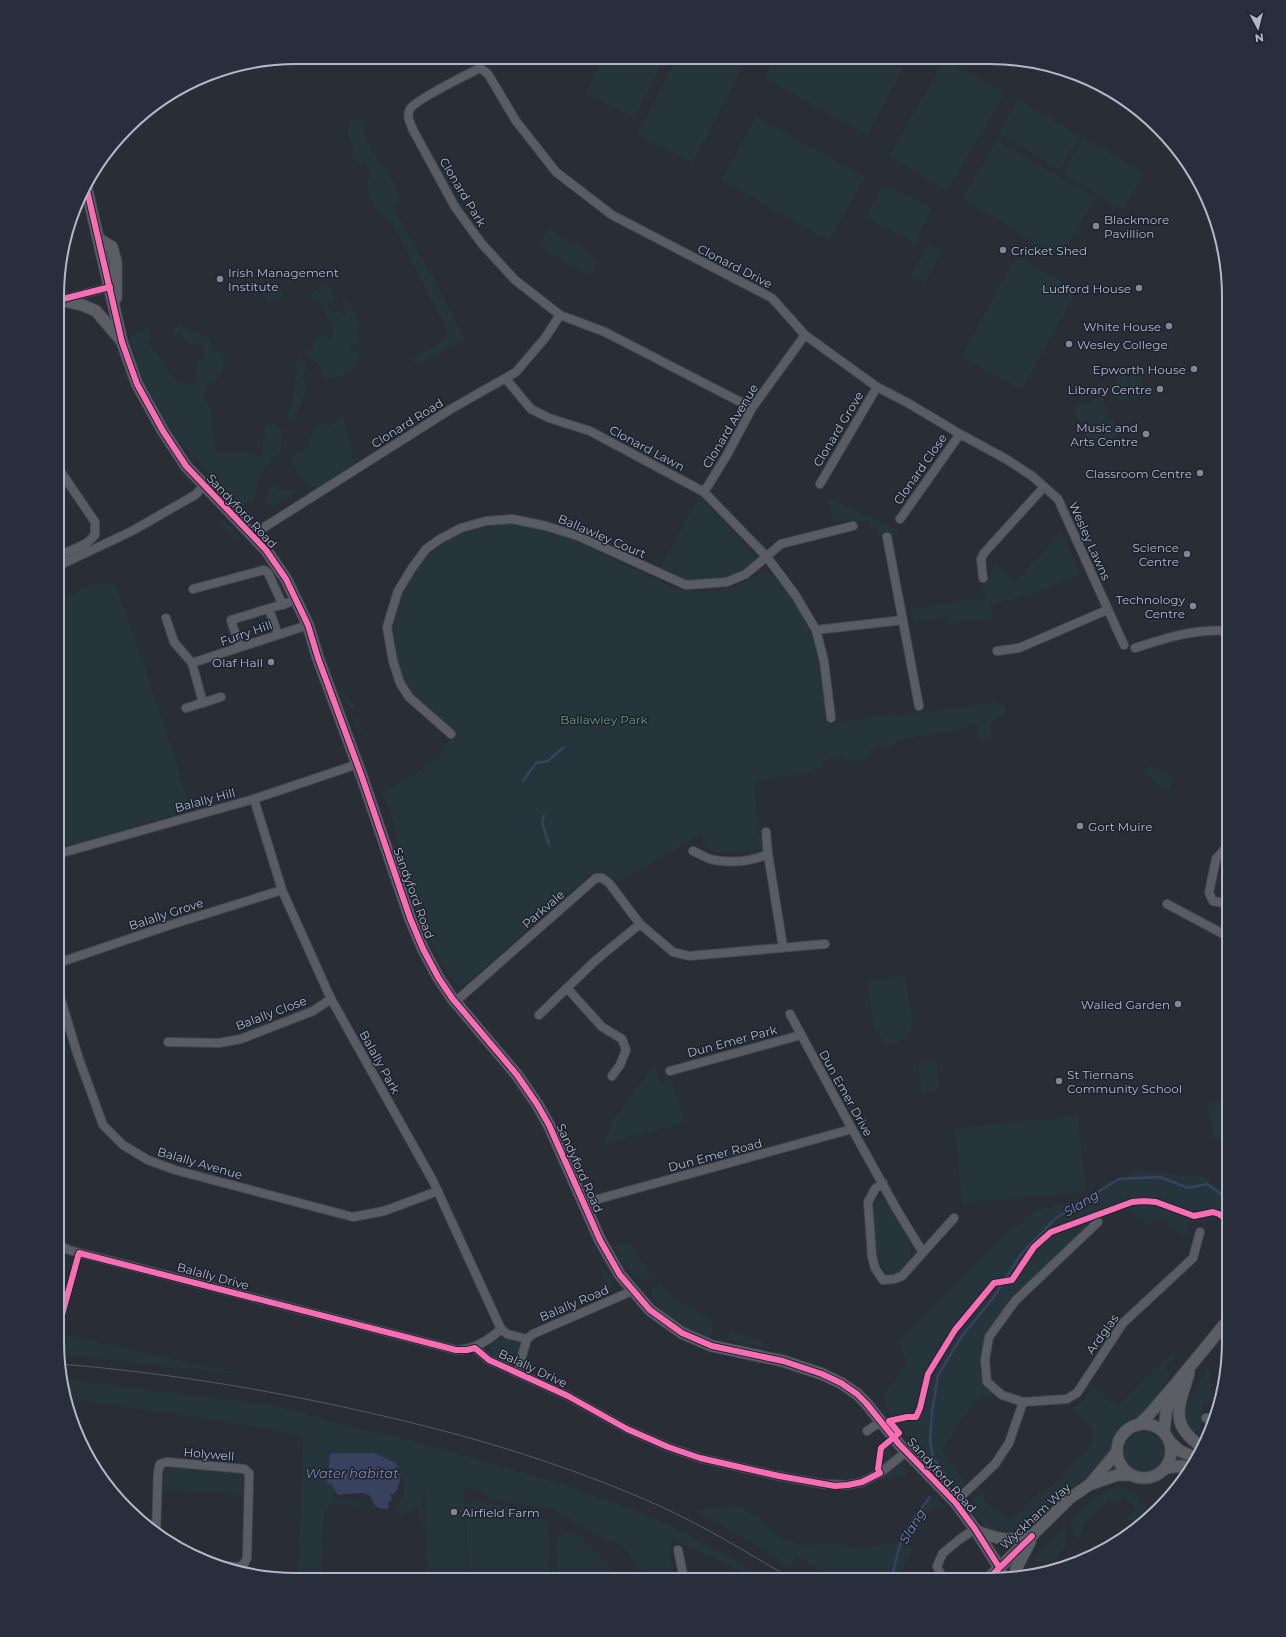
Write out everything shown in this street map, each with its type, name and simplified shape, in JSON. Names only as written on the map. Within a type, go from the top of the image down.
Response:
[{"type":"main road","name":"Sandyford Road","points":[[88,193],[121,341],[137,384],[162,431],[186,466],[252,535],[266,551],[286,579],[308,625],[318,658],[358,764],[415,932],[438,977],[455,1002],[517,1075],[537,1104],[549,1125],[610,1260],[632,1291],[650,1310],[682,1333],[712,1346],[783,1362],[822,1374],[841,1383],[861,1398],[906,1452],[955,1502],[976,1530],[999,1567]]},
{"type":"main road","name":"Sandyford Road","points":[[99,239],[112,247],[116,262],[117,286],[115,309]]},
{"type":"main road","points":[[64,301],[82,305],[96,311],[121,341]]},
{"type":"main road","points":[[1138,1425],[1178,1382],[1192,1362],[1222,1326]]},
{"type":"main road","points":[[1192,1362],[1182,1396],[1179,1415],[1183,1431],[1188,1437],[1198,1444]]},
{"type":"main road","points":[[1178,1382],[1166,1412],[1167,1437],[1171,1453],[1166,1468],[1160,1474],[1149,1478],[1140,1479],[1129,1475],[1120,1466],[1116,1453],[1119,1440],[1124,1433],[1130,1428],[1146,1424],[1155,1426],[1167,1437],[1180,1450],[1192,1456]]},
{"type":"main road","name":"Wyckham Way","points":[[1089,1485],[1116,1453]]},
{"type":"main road","points":[[1166,1468],[1185,1467]]},
{"type":"main road","name":"Wyckham Way","points":[[994,1573],[1070,1498],[1089,1485],[1117,1475],[1129,1475]]},
{"type":"main road","points":[[976,1530],[996,1538],[1009,1540],[1032,1536]]},
{"type":"main road","points":[[1016,1572],[1032,1536]]},
{"type":"street","name":"Clonard Park","points":[[480,68],[423,98],[410,108],[408,118],[455,207],[482,244],[514,279],[560,315],[605,332],[752,408]]},
{"type":"street","name":"Clonard Drive","points":[[480,68],[488,74],[516,121],[559,175],[614,217],[772,298],[805,335],[877,387],[1006,459]]},
{"type":"street","points":[[64,299],[110,287]]},
{"type":"street","name":"Clonard Road","points":[[252,535],[451,409],[516,372],[545,338],[560,315]]},
{"type":"street","name":"Clonard Avenue","points":[[704,492],[728,454],[752,408],[805,335]]},
{"type":"street","name":"Clonard Lawn","points":[[506,378],[531,409],[549,418],[590,431],[704,492],[767,557],[796,596],[816,630],[824,661],[831,718]]},
{"type":"street","name":"Clonard Grove","points":[[820,484],[877,387]]},
{"type":"street","name":"Clonard Close","points":[[900,518],[960,434]]},
{"type":"street","name":"Wesley Lawns","points":[[1006,459],[1030,474],[1058,499],[1124,645]]},
{"type":"street","points":[[64,476],[94,522],[95,535],[87,544],[64,554]]},
{"type":"street","points":[[64,563],[132,531],[195,495],[204,486]]},
{"type":"street","points":[[983,578],[982,559],[984,553],[1044,487]]},
{"type":"street","name":"Ballawley Court","points":[[451,734],[409,697],[400,683],[393,662],[387,627],[398,591],[426,549],[440,539],[461,528],[486,521],[512,519],[546,526],[578,536],[686,585],[727,582],[746,574],[781,544],[853,526]]},
{"type":"street","points":[[886,537],[919,706]]},
{"type":"street","points":[[193,590],[264,570],[268,573],[283,605]]},
{"type":"street","points":[[238,642],[231,620],[297,600]]},
{"type":"street","points":[[269,609],[276,629]]},
{"type":"street","points":[[997,651],[1019,648],[1107,610]]},
{"type":"street","points":[[166,618],[174,642],[192,663],[203,703]]},
{"type":"street","points":[[816,630],[903,620]]},
{"type":"street","name":"Furry Hill","points":[[192,663],[308,625]]},
{"type":"street","points":[[1134,648],[1186,633],[1222,630]]},
{"type":"street","points":[[186,708],[221,697]]},
{"type":"street","name":"Balally Hill","points":[[64,852],[254,800],[358,764]]},
{"type":"street","name":"Balally Park","points":[[254,800],[282,890],[331,999],[438,1191],[501,1329]]},
{"type":"street","points":[[766,832],[768,854],[783,947]]},
{"type":"street","points":[[693,851],[713,860],[738,862],[768,854]]},
{"type":"street","points":[[1222,852],[1216,859],[1209,893],[1213,901],[1222,903]]},
{"type":"street","name":"Parkvale","points":[[455,1002],[596,878],[602,878],[609,883],[640,924],[673,952],[689,956],[825,944]]},
{"type":"street","name":"Balally Grove","points":[[64,961],[167,926],[282,890]]},
{"type":"street","points":[[1167,904],[1222,933]]},
{"type":"street","points":[[539,1015],[596,960],[640,924]]},
{"type":"street","points":[[567,988],[602,1027],[622,1040],[626,1050],[620,1065],[612,1076]]},
{"type":"street","name":"Balally Close","points":[[168,1042],[219,1043],[241,1039],[313,1011],[331,999]]},
{"type":"street","name":"Balally Avenue","points":[[64,1010],[78,1056],[103,1125],[123,1145],[148,1160],[175,1170],[353,1217],[384,1211],[438,1191]]},
{"type":"street","name":"Dun Emer Drive","points":[[790,1014],[882,1183],[922,1251]]},
{"type":"street","name":"Dun Emer Park","points":[[670,1071],[801,1035]]},
{"type":"street","name":"Dun Emer Road","points":[[584,1203],[852,1129]]},
{"type":"street","points":[[882,1183],[875,1189],[868,1202],[872,1256],[875,1268],[883,1280],[894,1279],[902,1276],[922,1251],[954,1218]]},
{"type":"street","name":"Ardglas","points":[[1098,1222],[1015,1301],[989,1337],[985,1360],[987,1382],[1002,1395],[1023,1402],[1067,1400],[1077,1393],[1114,1334],[1123,1323],[1193,1258],[1200,1232]]},
{"type":"street","name":"Balally Drive","points":[[64,1248],[372,1330],[456,1350],[475,1348],[489,1360],[568,1396],[627,1429],[668,1447],[700,1458],[822,1484],[848,1485],[862,1482],[880,1473],[906,1452]]},
{"type":"street","name":"Balally Road","points":[[527,1339],[533,1334],[560,1321],[632,1291]]},
{"type":"street","points":[[475,1348],[501,1329],[507,1334],[527,1339],[517,1373]]},
{"type":"street","points":[[955,1502],[995,1464],[1009,1443],[1023,1402]]},
{"type":"street","points":[[867,1431],[880,1422]]},
{"type":"street","name":"Holywell","points":[[156,1526],[158,1472],[160,1464],[167,1462],[244,1469],[249,1472],[247,1558],[244,1564],[240,1566]]},
{"type":"street","points":[[940,1573],[937,1566],[943,1553],[960,1539],[976,1530]]},
{"type":"street","points":[[678,1550],[683,1573]]},
{"type":"street","name":"Sandyford Road","points":[[999,1567],[1004,1573]]},
{"type":"green space","points":[[600,64],[662,64],[634,118],[585,93]]},
{"type":"green space","points":[[674,64],[737,64],[743,67],[692,163],[637,134]]},
{"type":"green space","points":[[771,64],[894,64],[903,69],[867,135],[764,78]]},
{"type":"green space","points":[[942,64],[954,64],[1005,93],[947,191],[889,156]]},
{"type":"green space","points":[[1018,99],[1080,136],[1059,170],[998,133]]},
{"type":"green space","points":[[756,117],[865,177],[829,241],[721,180]]},
{"type":"green space","points":[[357,120],[364,124],[367,143],[377,157],[376,161],[389,174],[395,185],[399,197],[399,203],[393,207],[441,292],[464,339],[416,367],[413,357],[434,346],[445,337],[446,328],[394,226],[373,205],[367,190],[371,172],[364,163],[351,160],[354,148],[347,135],[349,121]]},
{"type":"green space","points":[[1084,137],[1144,173],[1123,210],[1062,174]]},
{"type":"green space","points":[[997,140],[1096,198],[1060,257],[962,199]]},
{"type":"green space","points":[[883,184],[932,208],[915,243],[866,218]]},
{"type":"green space","points":[[549,229],[588,252],[591,257],[598,261],[592,276],[565,263],[540,245]]},
{"type":"green space","points":[[928,245],[942,252],[925,283],[911,275]]},
{"type":"green space","points":[[1016,256],[1077,290],[1022,390],[961,357]]},
{"type":"green space","points":[[276,282],[284,295],[270,305],[261,291]]},
{"type":"green space","points":[[324,283],[330,288],[335,299],[326,304],[333,312],[340,312],[344,316],[345,308],[342,305],[343,301],[349,302],[360,325],[357,333],[359,339],[357,344],[349,345],[350,352],[357,351],[360,355],[358,361],[351,370],[342,376],[330,379],[324,379],[319,365],[302,349],[313,351],[313,340],[322,334],[328,339],[333,336],[332,330],[334,326],[325,316],[326,311],[323,305],[309,296]]},
{"type":"green space","points":[[178,325],[185,327],[192,333],[197,331],[203,336],[208,335],[212,346],[223,356],[223,369],[217,379],[210,383],[205,390],[205,399],[211,410],[215,444],[211,449],[228,453],[243,450],[256,457],[261,457],[263,441],[266,436],[264,426],[274,423],[281,427],[283,435],[279,455],[272,457],[257,479],[254,501],[243,506],[194,459],[167,426],[138,368],[130,337],[149,327],[151,337],[147,343],[176,379],[181,382],[193,384],[199,377],[195,371],[197,362],[205,357],[204,348],[199,342],[192,347],[179,333],[173,338],[172,332]]},
{"type":"green space","points":[[301,356],[305,362],[306,370],[301,379],[307,385],[296,418],[290,421],[288,415],[297,369],[297,366],[294,363]]},
{"type":"green space","points":[[1140,374],[1143,397],[1132,398],[1129,376]]},
{"type":"green space","points":[[1127,376],[1130,398],[1118,400],[1115,377]]},
{"type":"green space","points":[[1102,396],[1109,413],[1105,415],[1107,419],[1113,417],[1120,434],[1114,436],[1115,438],[1090,447],[1083,429],[1089,427],[1087,422],[1081,425],[1074,408]]},
{"type":"green space","points":[[343,415],[355,463],[316,488],[309,485],[290,463],[295,454],[308,449],[311,435],[316,428],[324,425],[331,425]]},
{"type":"green space","points":[[271,485],[276,485],[280,491],[283,489],[289,491],[300,489],[273,507],[270,503],[266,504],[267,488]]},
{"type":"green space","points":[[699,496],[754,553],[756,561],[741,573],[720,579],[698,581],[679,578],[659,570]]},
{"type":"green space","points":[[827,497],[897,530],[898,534],[879,537],[876,529],[869,528],[868,521],[833,521]]},
{"type":"green space","points":[[224,520],[241,538],[238,542],[220,523]]},
{"type":"green space","name":"Ballawley Park","points":[[517,524],[564,536],[662,582],[687,591],[715,591],[748,581],[764,572],[772,575],[780,582],[795,602],[807,625],[814,643],[827,724],[894,714],[904,715],[996,702],[997,704],[1005,703],[1003,706],[1005,707],[1006,712],[1003,716],[993,720],[990,724],[992,736],[986,741],[980,741],[977,736],[978,728],[976,724],[960,728],[955,731],[936,733],[896,741],[894,745],[887,747],[877,746],[871,750],[870,757],[866,759],[856,761],[841,757],[822,761],[822,767],[812,770],[809,773],[769,778],[754,783],[759,826],[756,832],[763,838],[763,848],[717,853],[708,848],[701,834],[621,881],[593,871],[461,987],[456,984],[448,974],[432,944],[404,870],[390,811],[383,795],[385,791],[416,773],[438,757],[456,731],[418,701],[403,681],[392,642],[393,628],[398,611],[397,608],[405,588],[415,571],[442,545],[458,536],[476,530]]},
{"type":"green space","points":[[1061,531],[1081,574],[1030,594],[991,605],[993,618],[948,623],[947,617],[913,622],[911,609],[985,598],[981,578],[990,577],[994,564],[1015,584]]},
{"type":"green space","points":[[115,582],[173,751],[190,810],[64,847],[64,599],[89,585]]},
{"type":"green space","points":[[328,664],[344,693],[356,708],[351,708],[346,704]]},
{"type":"green space","points":[[353,714],[364,731],[359,734],[353,719]]},
{"type":"green space","points":[[1152,763],[1175,781],[1167,792],[1144,774]]},
{"type":"green space","points":[[905,975],[913,1024],[911,1024],[911,1031],[907,1039],[892,1044],[885,1042],[877,1030],[875,1030],[867,982]]},
{"type":"green space","points":[[936,1060],[940,1091],[922,1093],[918,1062]]},
{"type":"green space","points":[[655,1063],[660,1083],[671,1080],[685,1123],[603,1144],[613,1120]]},
{"type":"green space","points":[[1222,1100],[1222,1138],[1214,1140],[1207,1103]]},
{"type":"green space","points":[[1078,1116],[1086,1192],[962,1203],[955,1128]]},
{"type":"green space","points":[[1140,1170],[1203,1177],[1222,1189],[1222,1219],[1214,1215],[1205,1224],[1190,1221],[1185,1237],[1159,1218],[1150,1226],[1127,1208],[1120,1207],[1106,1215],[1103,1212],[1014,1297],[984,1336],[979,1367],[984,1386],[996,1398],[988,1396],[981,1398],[976,1402],[965,1414],[942,1451],[966,1482],[960,1488],[955,1489],[891,1419],[882,1398],[907,1362],[898,1343],[999,1240],[1033,1212],[1084,1198],[1103,1184]]},
{"type":"green space","points":[[876,1200],[887,1200],[891,1204],[909,1239],[911,1249],[911,1258],[907,1266],[900,1273],[896,1274],[887,1273],[882,1266],[875,1237],[874,1216]]},
{"type":"green space","points":[[630,1243],[650,1273],[657,1274],[648,1279],[642,1280],[638,1279],[630,1272],[614,1246]]},
{"type":"green space","points":[[599,1263],[610,1279],[613,1287],[612,1291],[602,1296],[607,1284]]},
{"type":"green space","points":[[662,1282],[661,1286],[675,1298],[713,1322],[711,1336],[728,1339],[729,1330],[768,1344],[768,1346],[758,1346],[710,1336],[709,1338],[680,1324],[666,1315],[654,1304],[655,1301],[651,1296],[652,1289]]},
{"type":"green space","points":[[64,1335],[244,1375],[86,1357],[64,1356]]},
{"type":"green space","points":[[502,1337],[520,1344],[512,1367],[497,1360],[491,1354],[490,1348],[492,1343]]},
{"type":"green space","points":[[1182,1346],[1164,1370],[1170,1374],[1148,1408],[1136,1420],[1118,1434],[1111,1450],[1095,1471],[1071,1488],[1066,1483],[1030,1521],[1023,1526],[1011,1531],[1002,1530],[1000,1536],[987,1529],[967,1503],[973,1503],[974,1498],[985,1487],[983,1498],[1008,1521],[1040,1493],[1043,1495],[1092,1445],[1092,1427],[1071,1409],[1081,1403],[1093,1386],[1118,1407],[1150,1372]]},
{"type":"green space","points":[[1208,1368],[1214,1401],[1203,1403],[1201,1435],[1190,1429],[1186,1423],[1185,1415],[1194,1389]]},
{"type":"green space","points":[[67,1379],[276,1406],[344,1425],[409,1440],[562,1484],[642,1513],[678,1529],[758,1573],[743,1573],[673,1540],[669,1552],[673,1573],[643,1573],[621,1544],[589,1531],[553,1509],[491,1499],[475,1489],[464,1487],[466,1573],[427,1573],[425,1483],[421,1536],[419,1508],[401,1514],[393,1513],[404,1495],[402,1476],[378,1464],[343,1493],[334,1493],[332,1498],[360,1503],[361,1508],[348,1504],[329,1503],[323,1522],[323,1561],[320,1573],[298,1573],[303,1436],[225,1421],[86,1401],[72,1400]]},
{"type":"green space","points":[[1140,1432],[1148,1432],[1155,1435],[1161,1441],[1164,1452],[1161,1463],[1155,1469],[1148,1472],[1140,1472],[1133,1469],[1127,1463],[1124,1456],[1124,1448],[1127,1441],[1133,1435]]},
{"type":"green space","points":[[887,1445],[894,1457],[882,1468],[882,1450]]},
{"type":"green space","points":[[900,1465],[907,1470],[906,1474],[888,1480],[886,1475]]},
{"type":"green space","points":[[172,1467],[240,1474],[245,1478],[245,1494],[162,1489],[162,1479],[164,1473],[168,1468]]},
{"type":"green space","points":[[1124,1487],[1131,1489],[1136,1493],[1141,1505],[1147,1504],[1143,1516],[1132,1522],[1128,1519],[1128,1516],[1136,1510],[1125,1496],[1113,1504],[1109,1501],[1086,1521],[1083,1531],[1077,1541],[1073,1535],[1071,1521],[1094,1498],[1108,1490]]},
{"type":"green space","points":[[937,1496],[946,1510],[938,1508],[929,1511],[909,1545],[913,1548],[901,1573],[827,1573],[797,1556],[789,1567],[760,1547],[694,1510],[737,1506],[760,1518],[780,1538],[809,1546],[834,1543],[857,1549],[899,1542],[906,1544],[927,1498]]},
{"type":"green space","points":[[477,1501],[518,1509],[539,1516],[546,1521],[550,1533],[549,1573],[468,1573],[466,1514],[467,1507],[470,1502]]},
{"type":"green space","points":[[1064,1529],[1067,1543],[1063,1552],[1062,1551],[1059,1553],[1060,1555],[1049,1562],[1042,1561],[1042,1563],[1032,1560]]},
{"type":"green space","points":[[570,1531],[576,1533],[615,1573],[557,1573],[556,1542],[558,1538]]},
{"type":"water","name":"Water habitat","points":[[374,1453],[396,1463],[400,1482],[394,1494],[390,1494],[392,1500],[388,1502],[389,1507],[387,1509],[381,1509],[375,1505],[371,1498],[364,1493],[338,1495],[332,1485],[327,1483],[330,1454]]},
{"type":"waterway","points":[[523,781],[536,763],[548,761],[564,747]]},
{"type":"waterway","points":[[544,815],[542,822],[549,845]]},
{"type":"waterway","name":"Slang","points":[[945,1475],[933,1458],[930,1440],[932,1412],[938,1375],[962,1336],[993,1298],[1022,1253],[1056,1218],[1119,1179],[1160,1177],[1188,1188],[1207,1184],[1222,1195]]},
{"type":"waterway","name":"Slang","points":[[893,1573],[901,1541],[913,1519],[930,1497]]},
{"type":"tram line","points":[[65,1364],[185,1378],[268,1392],[392,1418],[492,1444],[557,1465],[671,1511],[706,1529],[782,1573]]},
{"type":"cycle path","points":[[88,194],[122,342],[137,384],[163,431],[186,466],[266,550],[286,579],[308,625],[318,658],[362,777],[410,918],[423,949],[438,977],[452,998],[517,1075],[537,1104],[549,1125],[600,1240],[620,1275],[650,1310],[682,1333],[712,1346],[783,1361],[822,1374],[841,1383],[857,1394],[899,1444],[955,1502],[975,1529],[999,1567]]},
{"type":"cycle path","points":[[64,299],[110,287]]},
{"type":"cycle path","points":[[64,1308],[79,1253],[456,1350],[475,1348],[489,1360],[568,1396],[627,1429],[668,1447],[700,1458],[779,1476],[835,1486],[848,1485],[862,1482],[880,1473],[878,1469],[881,1448],[899,1433],[889,1421],[907,1417],[916,1417],[920,1408],[928,1374],[955,1330],[994,1283],[1012,1280],[1034,1247],[1051,1232],[1132,1202],[1156,1202],[1194,1216],[1213,1212],[1222,1216]]},
{"type":"cycle path","points":[[994,1573],[1032,1536]]},
{"type":"place","name":"Blackmore Pavillion","points":[[1096,226]]},
{"type":"place","name":"Cricket Shed","points":[[1003,250]]},
{"type":"place","name":"Irish Management Institute","points":[[220,279]]},
{"type":"place","name":"Ludford House","points":[[1139,288]]},
{"type":"place","name":"White House","points":[[1169,326]]},
{"type":"place","name":"Wesley College","points":[[1069,344]]},
{"type":"place","name":"Epworth House","points":[[1194,369]]},
{"type":"place","name":"Library Centre","points":[[1160,389]]},
{"type":"place","name":"Music and Arts Centre","points":[[1146,434]]},
{"type":"place","name":"Classroom Centre","points":[[1200,473]]},
{"type":"place","name":"Science Centre","points":[[1187,554]]},
{"type":"place","name":"Technology Centre","points":[[1193,606]]},
{"type":"place","name":"Olaf Hall","points":[[271,662]]},
{"type":"place","name":"Gort Muire","points":[[1080,826]]},
{"type":"place","name":"Walled Garden","points":[[1178,1004]]},
{"type":"place","name":"St Tiernans Community School","points":[[1059,1081]]},
{"type":"place","name":"Airfield Farm","points":[[454,1512]]}]
